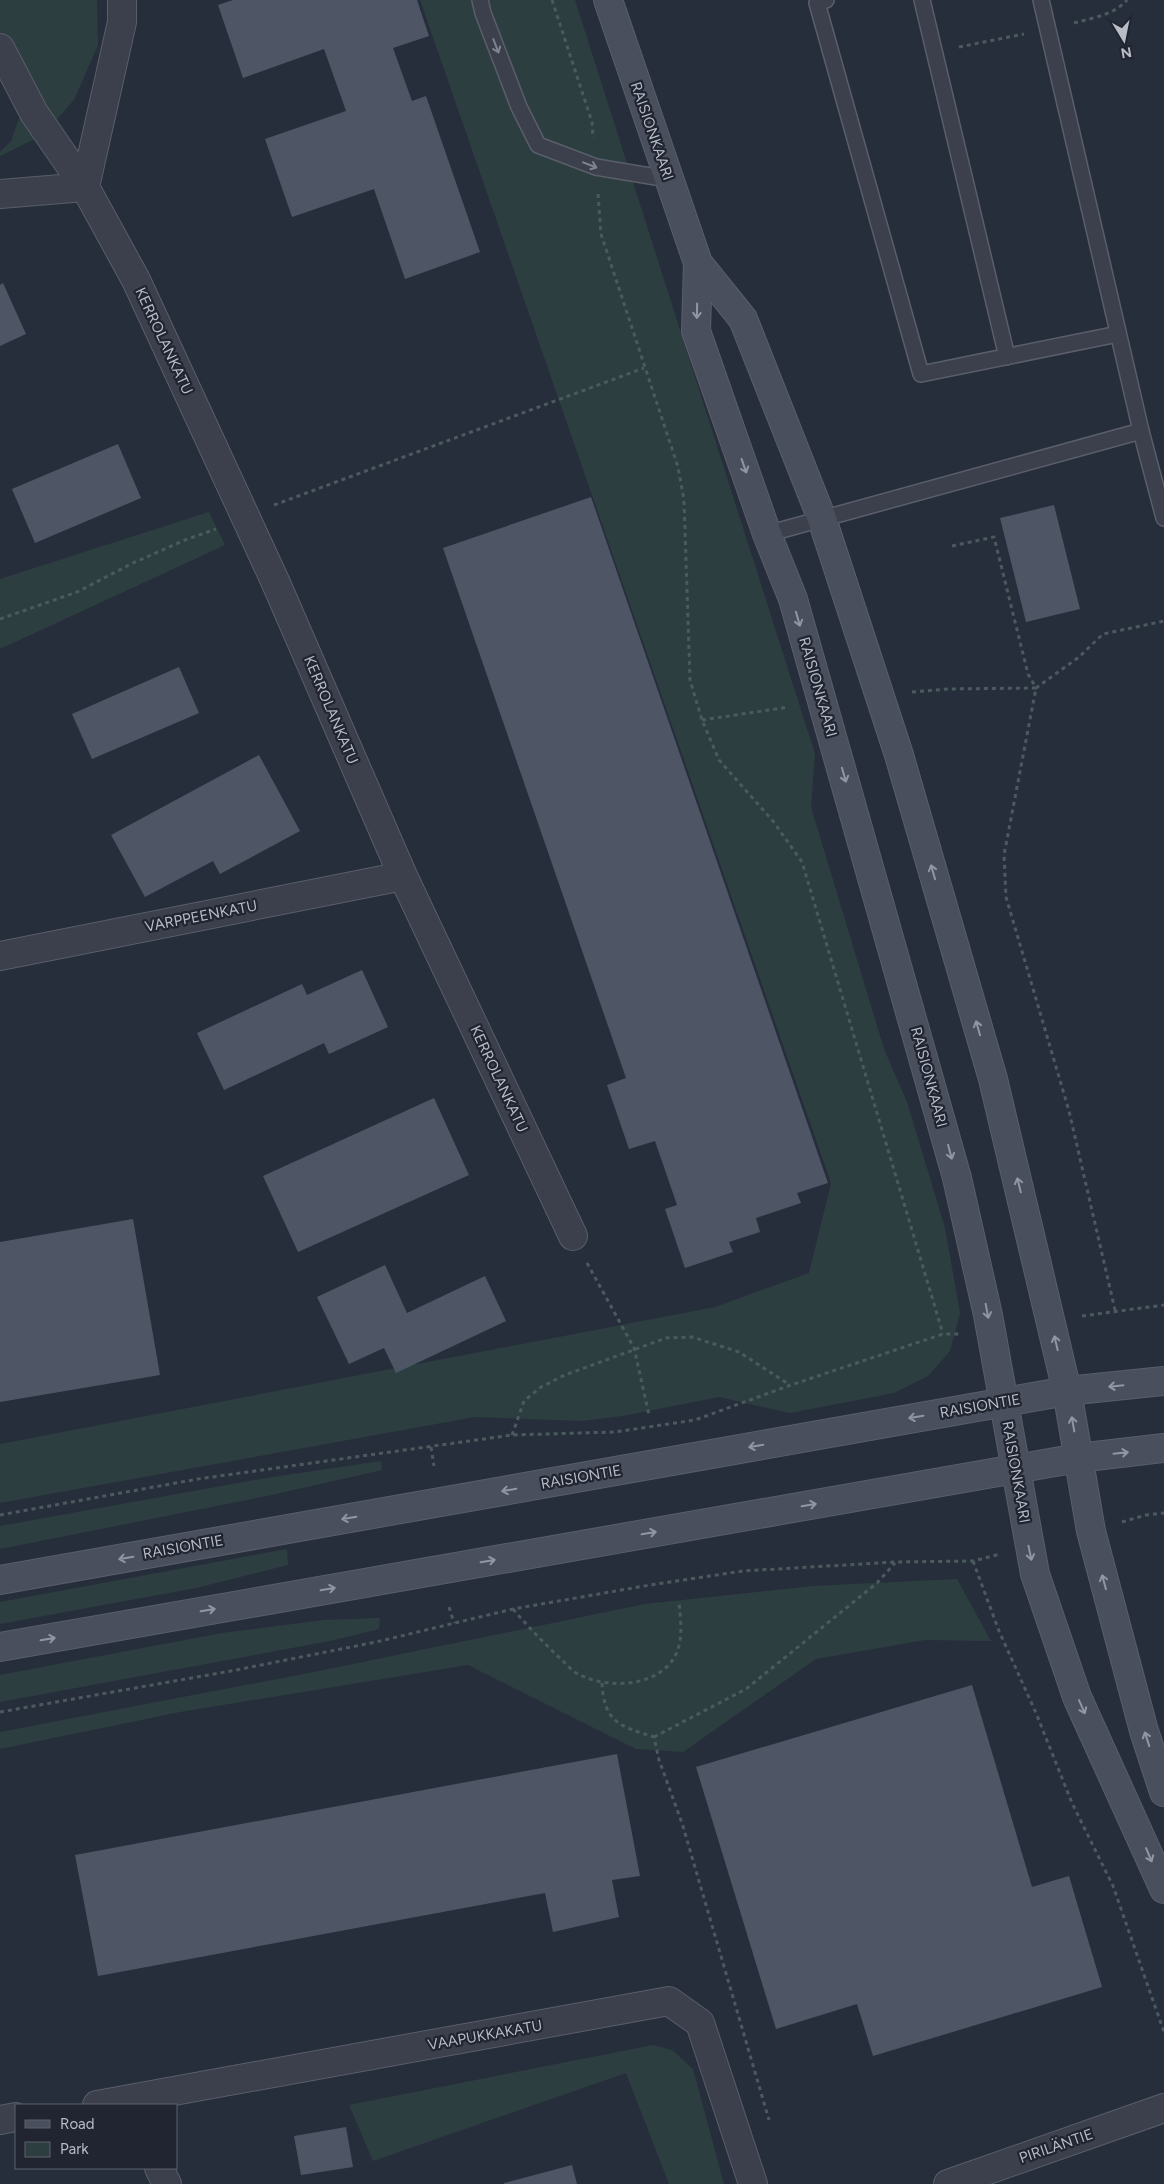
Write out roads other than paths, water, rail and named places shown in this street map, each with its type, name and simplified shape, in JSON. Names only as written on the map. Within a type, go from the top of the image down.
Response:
[{"type":"main road","name":"RAISIONKAARI","points":[[608,0],[698,263],[743,319],[822,519],[899,754],[985,1052],[1052,1322],[1067,1391],[1091,1531],[1144,1731],[1164,1792]]},
{"type":"main road","name":"RAISIONKAARI","points":[[698,263],[696,330],[767,534],[793,599],[912,1013],[957,1178],[978,1262],[1034,1574],[1078,1697],[1164,1889]]},
{"type":"main road","name":"RAISIONTIE","points":[[0,1580],[1067,1391],[1164,1381]]},
{"type":"main road","points":[[0,1647],[1078,1458],[1164,1448]]},
{"type":"street","points":[[0,194],[85,187],[122,22],[122,0]]},
{"type":"street","name":"KERROLANKATU","points":[[0,48],[34,113],[85,187],[136,280],[245,516],[403,876],[573,1236]]},
{"type":"street","name":"VARPPEENKATU","points":[[0,956],[403,876]]},
{"type":"street","name":"VAAPUKKAKATU","points":[[112,2104],[126,2103],[670,2001],[700,2023],[752,2184]]},
{"type":"street","name":"PIRILÄNTIE","points":[[948,2184],[1164,2108]]},
{"type":"street","points":[[0,2120],[15,2118]]},
{"type":"street","points":[[160,2169],[167,2184]]},
{"type":"lane","points":[[480,0],[483,13],[519,107],[538,145],[596,168],[668,179]]},
{"type":"lane","points":[[826,0],[817,3],[921,374],[1118,334]]},
{"type":"lane","points":[[922,0],[1007,357]]},
{"type":"lane","points":[[1041,0],[1140,431],[1164,518]]},
{"type":"lane","points":[[767,534],[1140,431]]}]
